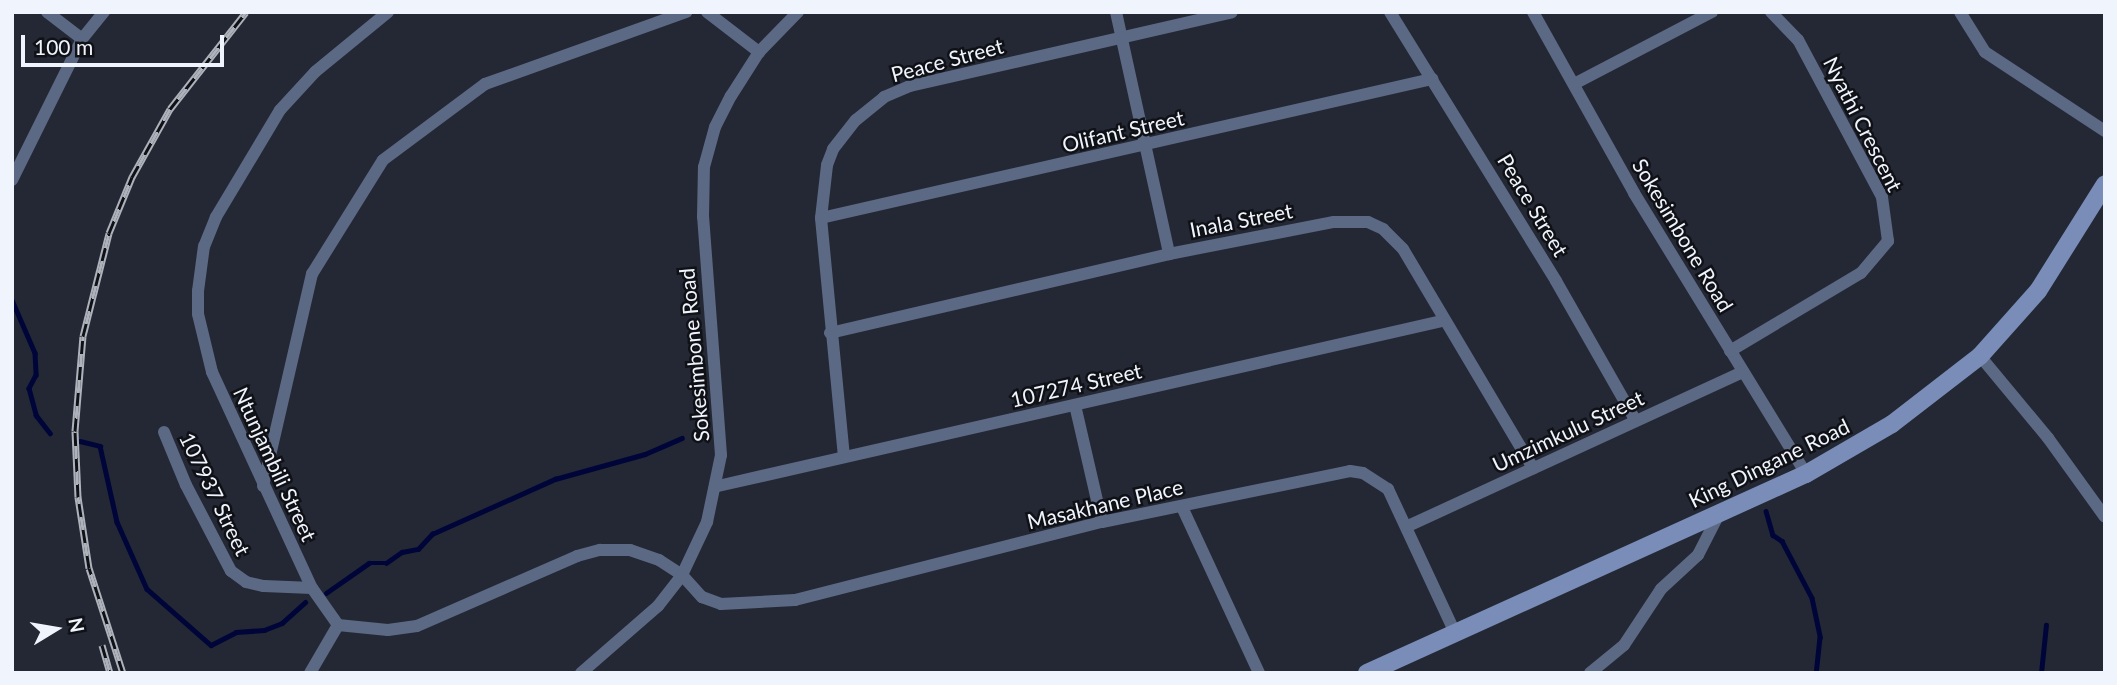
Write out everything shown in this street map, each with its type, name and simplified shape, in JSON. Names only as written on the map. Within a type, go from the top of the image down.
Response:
[{"type":"street","points":[[47,12],[82,39]]},
{"type":"street","points":[[12,180],[82,39],[104,12]]},
{"type":"street","name":"Ntunjambili Street","points":[[338,625],[312,587],[263,486],[206,353],[198,314],[204,246],[216,217],[291,95],[388,12]]},
{"type":"street","points":[[263,486],[312,274],[383,160],[485,84],[686,12]]},
{"type":"street","points":[[707,12],[759,52]]},
{"type":"street","name":"Sokesimbone Road","points":[[581,673],[658,606],[682,575],[718,486],[721,455],[703,217],[704,167],[715,127],[759,52],[798,12]]},
{"type":"street","points":[[1116,12],[1169,254]]},
{"type":"street","name":"Peace Street","points":[[844,457],[830,333],[821,218],[822,181],[833,149],[856,120],[884,97],[910,86],[1232,12]]},
{"type":"street","name":"Peace Street","points":[[1391,12],[1556,281],[1636,421]]},
{"type":"street","name":"Sokesimbone Road","points":[[1533,12],[1634,193],[1806,474]]},
{"type":"street","points":[[1574,83],[1712,12]]},
{"type":"street","name":"Nyathi Crescent","points":[[1730,351],[1861,272],[1888,241],[1882,197],[1798,40],[1771,12]]},
{"type":"street","points":[[1960,12],[1985,52],[2105,131]]},
{"type":"street","name":"Olifant Street","points":[[821,218],[1432,79]]},
{"type":"street","name":"King Dingane Road","points":[[1368,672],[1806,474],[1892,424],[1980,356],[2038,291],[2102,194]]},
{"type":"street","name":"Inala Street","points":[[830,333],[1169,254],[1334,222],[1368,222],[1383,229],[1403,249],[1443,321],[1533,468]]},
{"type":"street","name":"107274 Street","points":[[718,486],[1443,321]]},
{"type":"street","points":[[1980,356],[2048,438],[2105,517]]},
{"type":"street","name":"Umzimkulu Street","points":[[1408,526],[1743,372]]},
{"type":"street","points":[[1075,405],[1102,522]]},
{"type":"street","name":"107937 Street","points":[[164,432],[186,485],[231,571],[246,582],[264,586],[312,587]]},
{"type":"street","name":"Masakhane Place","points":[[682,575],[702,597],[721,604],[795,600],[1102,522],[1350,471],[1363,473],[1388,489],[1408,526],[1455,633]]},
{"type":"street","points":[[1182,507],[1259,673]]},
{"type":"street","points":[[1590,673],[1624,645],[1661,589],[1698,555],[1719,514]]},
{"type":"street","points":[[310,673],[338,625],[388,630],[417,626],[577,556],[600,550],[630,551],[659,560],[682,575]]},
{"type":"waterway","points":[[12,300],[35,353],[36,375],[29,388],[36,415],[50,433]]},
{"type":"waterway","points":[[326,593],[369,563],[386,563],[402,552],[418,549],[432,534],[555,479],[645,454],[682,438]]},
{"type":"waterway","points":[[80,441],[100,446],[117,522],[147,589],[211,645],[236,632],[264,630],[282,623],[305,602]]},
{"type":"waterway","points":[[1766,511],[1773,535],[1782,541],[1812,598],[1820,637],[1816,673]]},
{"type":"waterway","points":[[2041,673],[2046,625]]},
{"type":"railway","points":[[123,673],[89,568],[78,497],[75,431],[83,336],[109,233],[132,177],[170,109],[246,12]]},
{"type":"railway","points":[[102,645],[110,673]]}]
